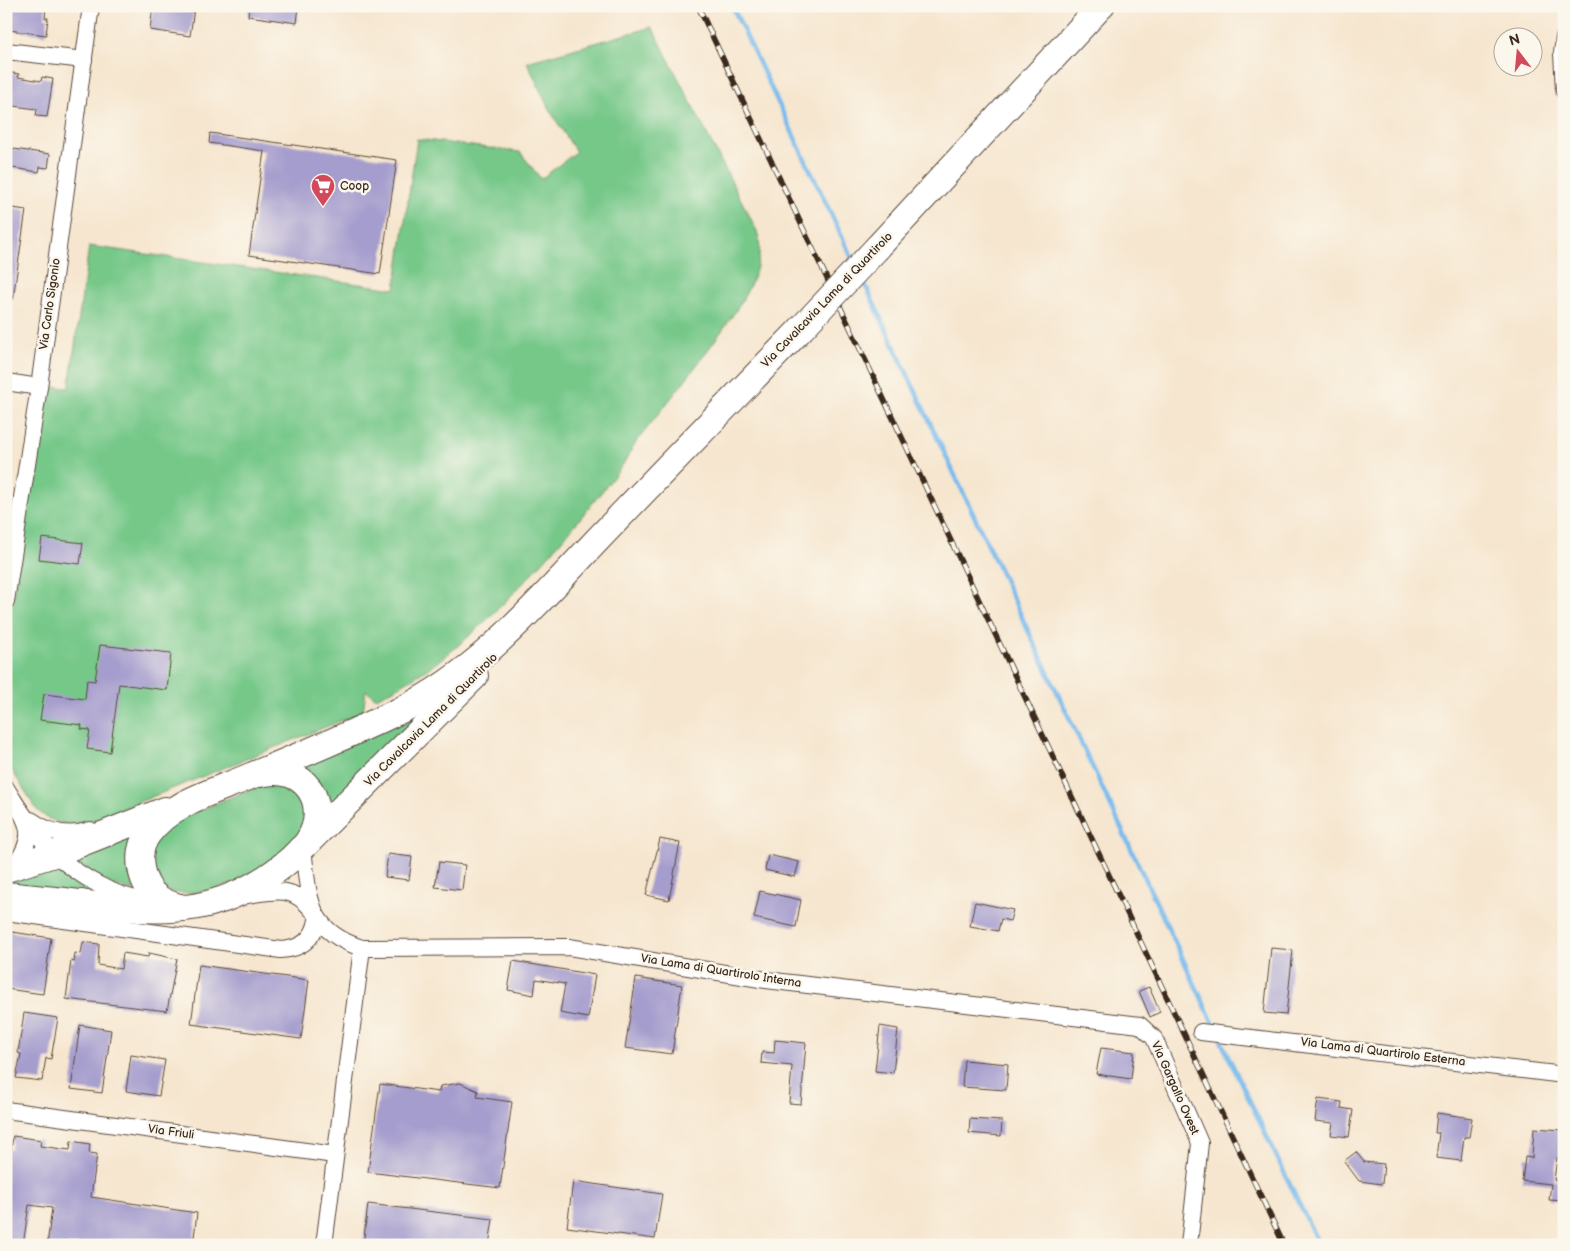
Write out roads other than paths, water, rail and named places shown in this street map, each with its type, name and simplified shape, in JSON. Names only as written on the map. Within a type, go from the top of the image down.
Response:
[{"type":"main road","name":"Via Cavalcavia Lama di Quartirolo","points":[[549,590],[519,630],[466,686],[304,846],[266,879],[226,899],[184,908],[160,899],[150,889],[141,870],[141,851],[144,839],[155,826],[182,804],[253,776],[401,710],[442,686],[483,656],[800,330],[1101,6]]},
{"type":"main road","name":"Via Cavalcavia Lama di Quartirolo","points":[[253,776],[272,772],[285,772],[299,779],[309,790],[317,804],[318,818],[304,846]]},
{"type":"main road","points":[[9,868],[54,854],[182,804]]},
{"type":"main road","points":[[6,895],[147,910],[184,908]]},
{"type":"street","name":"Via Carlo Sigonio","points":[[6,601],[39,388],[91,6]]},
{"type":"street","points":[[1564,36],[1562,53],[1564,91]]},
{"type":"street","points":[[6,51],[84,60]]},
{"type":"street","points":[[6,382],[39,388]]},
{"type":"street","points":[[6,788],[17,806],[54,854],[84,876],[113,892],[184,908]]},
{"type":"street","points":[[17,806],[46,829],[67,834],[79,833],[152,808],[182,804]]},
{"type":"street","points":[[9,868],[26,848],[30,836],[17,806]]},
{"type":"street","points":[[6,912],[290,950],[303,944],[315,931],[316,916],[304,846]]},
{"type":"street","name":"Via Lama di Quartirolo Interna","points":[[226,899],[269,891],[285,891],[302,898],[316,916],[339,938],[362,948],[569,947],[766,980],[1140,1025]]},
{"type":"street","points":[[324,1245],[362,948]]},
{"type":"street","name":"Via Gargallo Ovest","points":[[1140,1025],[1154,1038],[1200,1143],[1190,1245]]},
{"type":"street","name":"Via Lama di Quartirolo Esterna","points":[[1201,1032],[1564,1075]]},
{"type":"street","name":"Via Friuli","points":[[6,1110],[335,1155]]},
{"type":"waterway","points":[[732,6],[853,260]]},
{"type":"waterway","points":[[862,278],[1214,1025]]},
{"type":"waterway","points":[[1221,1041],[1319,1245]]},
{"type":"railway","points":[[698,6],[1284,1245]]},
{"type":"place","name":"Coop","points":[[323,207]]}]
